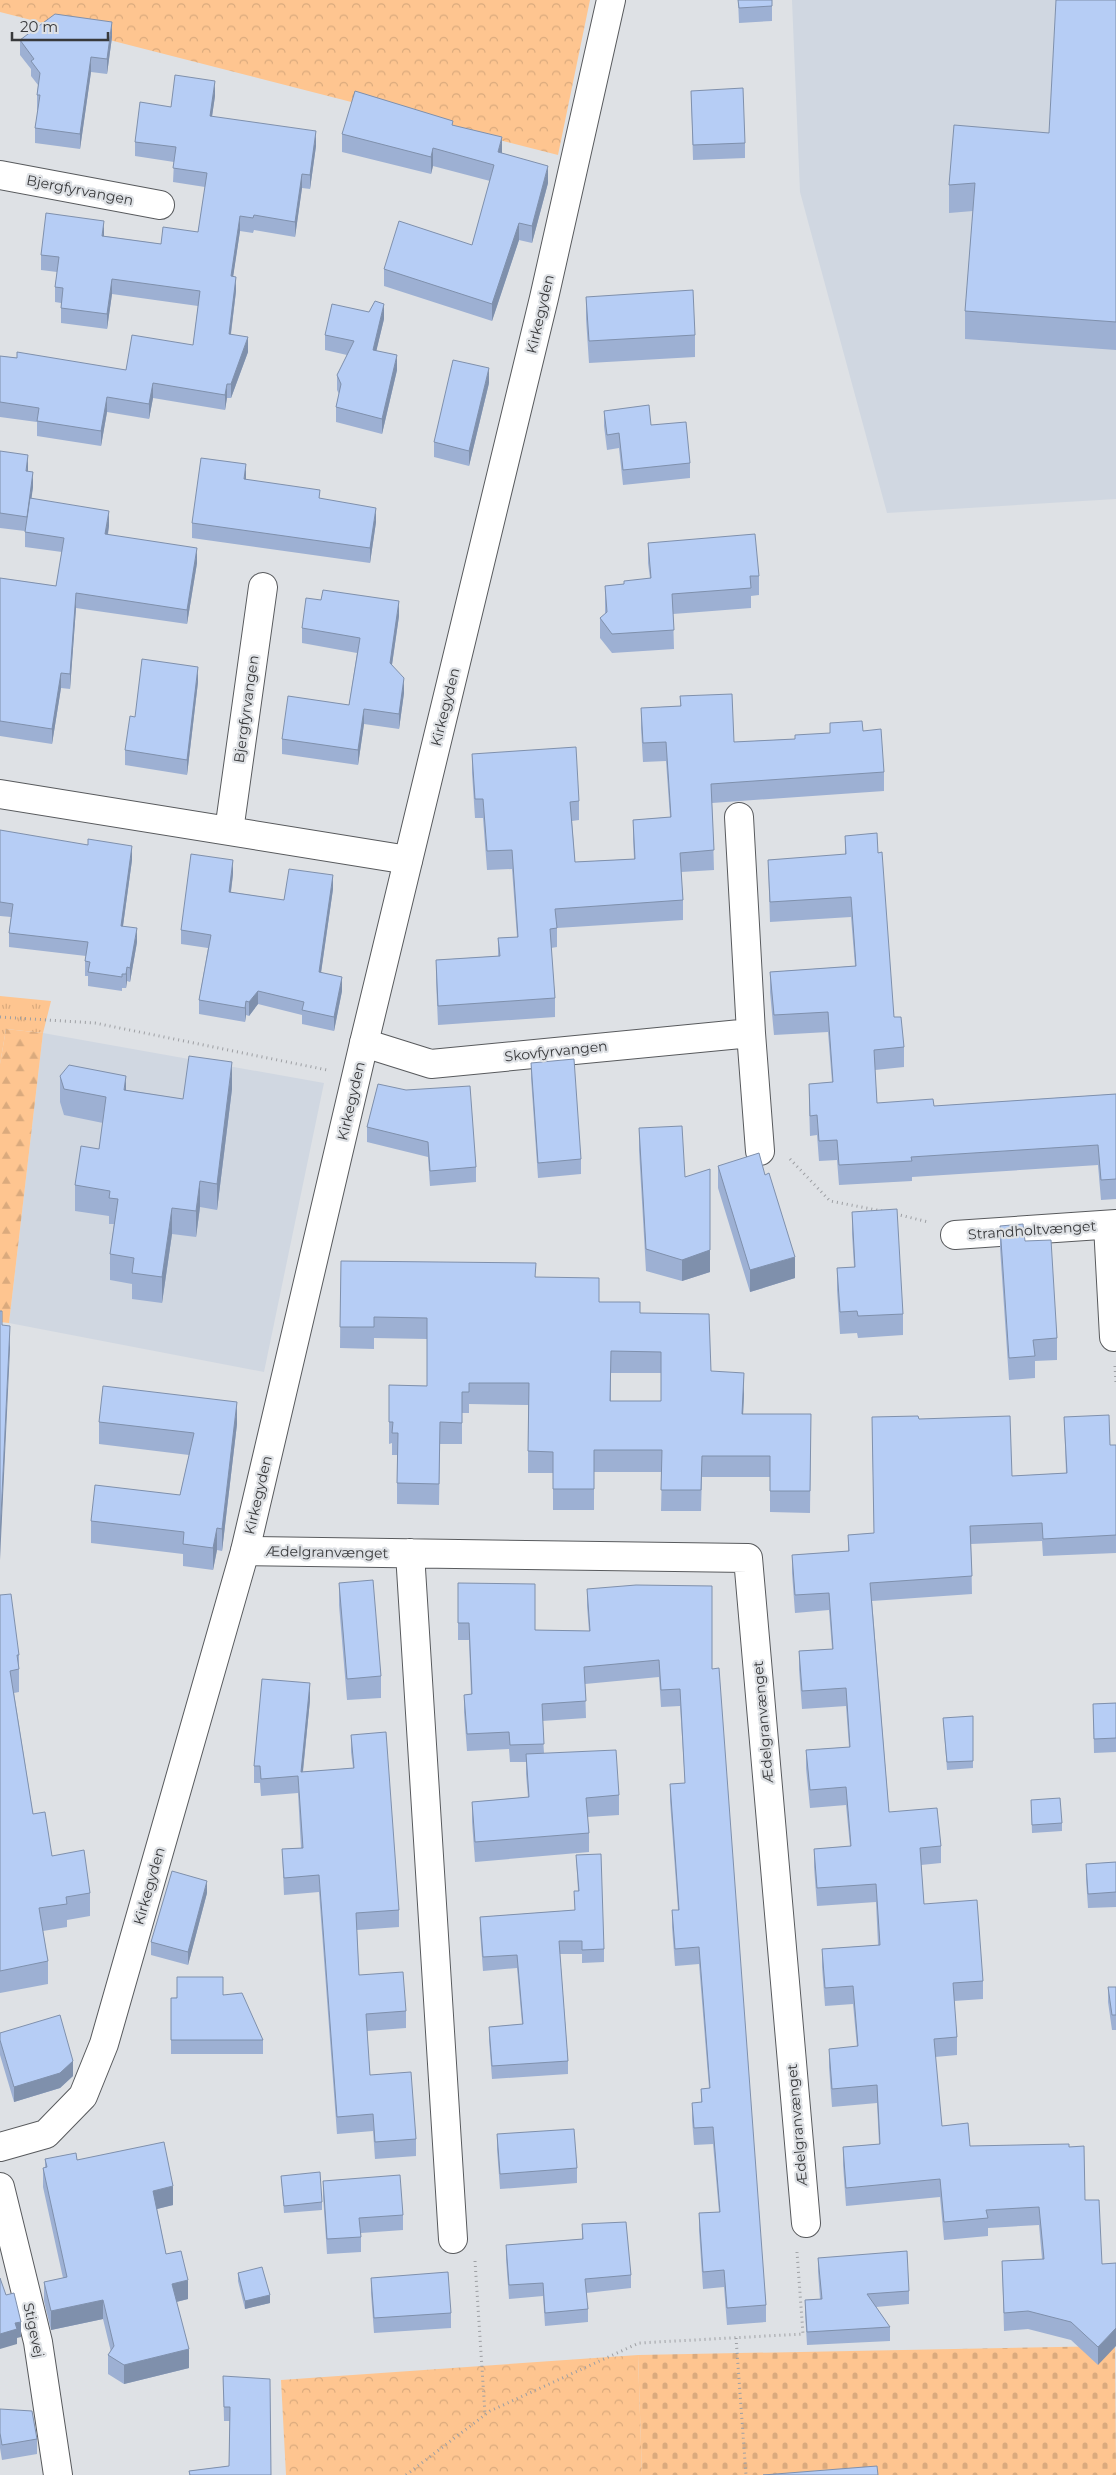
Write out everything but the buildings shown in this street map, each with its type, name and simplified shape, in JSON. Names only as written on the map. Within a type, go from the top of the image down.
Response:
[{"type":"street","name":"Kirkegyden","points":[[0,2147],[46,2134],[83,2096],[104,2044],[245,1551],[364,1043],[544,298],[611,0]]},
{"type":"street","name":"Bjergfyrvangen","points":[[0,176],[160,205]]},
{"type":"street","name":"Bjergfyrvangen","points":[[229,831],[263,587]]},
{"type":"street","points":[[0,794],[408,860]]},
{"type":"street","points":[[739,818],[759,1138]]},
{"type":"street","name":"Skovfyrvangen","points":[[364,1043],[431,1064],[751,1033]]},
{"type":"street","name":"Strandholtvænget","points":[[955,1235],[1112,1225],[1114,1337]]},
{"type":"street","name":"Ædelgranvænget","points":[[245,1551],[748,1558],[806,2223]]},
{"type":"street","points":[[410,1553],[453,2239]]},
{"type":"street","name":"Stigevej","points":[[0,2187],[38,2342],[58,2475]]},
{"type":"path","points":[[0,1017],[95,1024],[357,1076]]},
{"type":"path","points":[[759,1138],[830,1201],[885,1212]]},
{"type":"path","points":[[894,1214],[922,1220],[955,1235]]},
{"type":"path","points":[[406,2475],[485,2415],[639,2343],[803,2334],[797,2251],[806,2223]]},
{"type":"path","points":[[453,2239],[474,2259],[485,2415]]},
{"type":"path","points":[[736,2338],[746,2475]]},
{"type":"shaded area","points":[[792,0],[1116,0],[1116,499],[887,513],[800,192]]},
{"type":"shaded area","points":[[43,1033],[324,1083],[264,1372],[9,1323]]},
{"type":"green space","points":[[0,0],[590,0],[558,155],[0,12]]},
{"type":"green space","points":[[0,996],[51,1001],[43,1033],[6,1029],[0,1064]]},
{"type":"green space","points":[[6,1029],[43,1033],[9,1323],[0,1322],[0,1064]]},
{"type":"green space","points":[[1115,2346],[1116,2475],[642,2475],[638,2355]]},
{"type":"green space","points":[[638,2355],[642,2475],[286,2475],[281,2380]]}]
